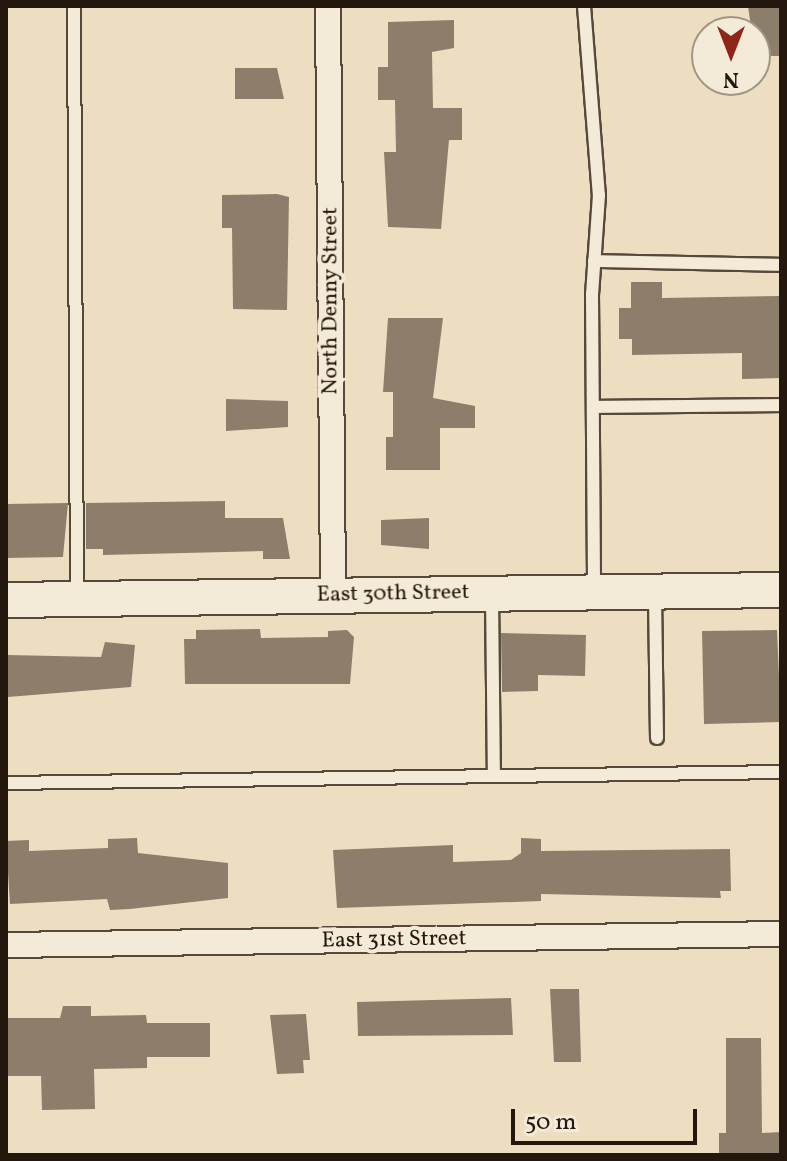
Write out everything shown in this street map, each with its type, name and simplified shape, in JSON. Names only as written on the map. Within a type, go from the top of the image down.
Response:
[{"type":"main road","name":"East 30th Street","points":[[6,600],[781,590]]},
{"type":"street","name":"North Denny Street","points":[[328,6],[333,595]]},
{"type":"street","name":"East 31st Street","points":[[6,945],[781,934]]},
{"type":"lane","points":[[74,6],[77,599]]},
{"type":"lane","points":[[584,6],[599,195],[594,261],[594,592]]},
{"type":"lane","points":[[594,261],[781,265]]},
{"type":"lane","points":[[593,407],[781,405]]},
{"type":"lane","points":[[655,591],[657,738]]},
{"type":"lane","points":[[492,592],[494,775]]},
{"type":"lane","points":[[6,783],[781,772]]},
{"type":"building","points":[[748,6],[781,6],[781,56],[771,56],[771,16],[749,16]]},
{"type":"building","points":[[454,20],[454,48],[432,52],[433,108],[462,108],[462,140],[449,140],[441,229],[388,227],[384,152],[396,152],[395,100],[378,100],[378,67],[388,67],[388,22]]},
{"type":"building","points":[[235,68],[277,68],[284,99],[235,99]]},
{"type":"building","points":[[277,194],[289,197],[287,310],[233,309],[232,228],[222,228],[222,195]]},
{"type":"building","points":[[631,282],[662,282],[662,298],[781,296],[781,378],[742,379],[742,353],[632,355],[632,339],[619,339],[619,308],[631,308]]},
{"type":"building","points":[[388,318],[443,318],[433,398],[475,406],[475,428],[440,428],[440,470],[386,470],[386,437],[393,437],[393,392],[383,392]]},
{"type":"building","points":[[226,399],[288,401],[288,427],[226,431]]},
{"type":"building","points":[[225,501],[225,518],[283,518],[290,559],[263,559],[263,551],[103,555],[103,549],[86,549],[86,503]]},
{"type":"building","points":[[68,503],[63,557],[6,558],[6,504]]},
{"type":"building","points":[[429,518],[429,549],[381,545],[381,520]]},
{"type":"building","points":[[260,629],[261,638],[328,637],[328,631],[347,630],[354,637],[350,684],[185,684],[184,639],[196,639],[196,630]]},
{"type":"building","points":[[777,630],[781,722],[704,724],[702,631]]},
{"type":"building","points":[[501,633],[586,635],[585,676],[538,675],[538,691],[502,692]]},
{"type":"building","points":[[105,642],[135,645],[131,687],[8,697],[8,655],[101,657]]},
{"type":"building","points":[[137,838],[138,853],[228,863],[228,898],[110,910],[107,899],[10,904],[6,841],[29,840],[29,851],[108,848],[108,839]]},
{"type":"building","points":[[521,838],[541,839],[541,851],[730,849],[731,891],[720,891],[721,898],[541,894],[541,901],[337,908],[333,850],[453,845],[453,862],[511,860],[521,853]]},
{"type":"building","points":[[550,989],[579,989],[581,1062],[554,1062]]},
{"type":"building","points":[[511,998],[513,1035],[358,1036],[357,1002]]},
{"type":"building","points":[[63,1006],[91,1006],[91,1016],[146,1015],[147,1023],[210,1023],[210,1057],[147,1057],[147,1068],[94,1069],[95,1109],[42,1110],[41,1076],[6,1076],[6,1018],[60,1018]]},
{"type":"building","points":[[306,1014],[310,1060],[303,1060],[304,1073],[277,1074],[270,1015]]},
{"type":"building","points":[[726,1038],[761,1038],[762,1133],[781,1132],[781,1155],[719,1155],[719,1133],[726,1133]]}]
